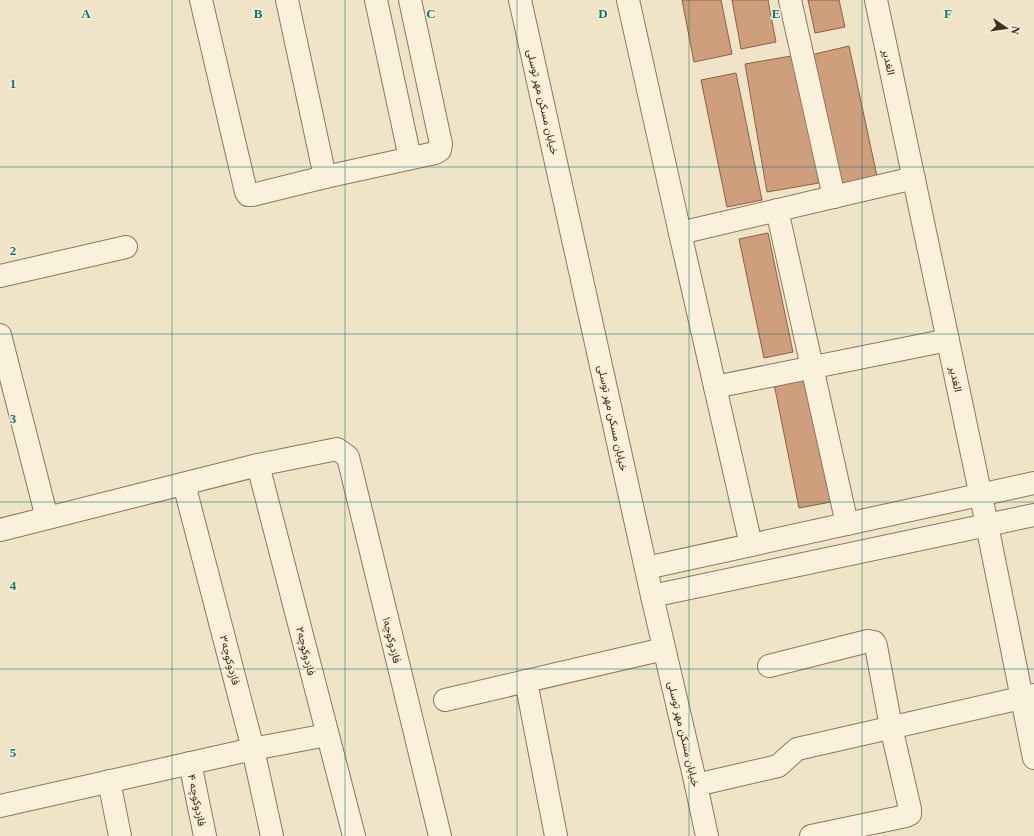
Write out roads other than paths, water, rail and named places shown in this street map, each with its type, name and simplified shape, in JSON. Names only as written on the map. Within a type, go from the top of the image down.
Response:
[{"type":"street","points":[[202,0],[246,192],[248,195],[436,153],[440,150],[441,144],[410,0]]},
{"type":"street","points":[[287,0],[325,177]]},
{"type":"street","points":[[376,0],[410,158]]},
{"type":"street","name":"خیابان مسکن مهر توسلی","points":[[520,0],[652,596],[707,836]]},
{"type":"street","points":[[628,0],[751,545]]},
{"type":"street","points":[[790,0],[834,196]]},
{"type":"street","name":"الغدیر","points":[[876,0],[980,495],[1028,696],[1034,758]]},
{"type":"street","points":[[680,233],[914,178]]},
{"type":"street","points":[[777,210],[847,524]]},
{"type":"street","points":[[0,276],[126,247]]},
{"type":"street","points":[[0,335],[47,518]]},
{"type":"street","points":[[715,387],[948,340]]},
{"type":"street","name":"فازدوکوچه۱","points":[[258,465],[337,449],[348,456],[440,836]]},
{"type":"street","points":[[0,530],[258,465]]},
{"type":"street","name":"فازدوکوچه۲","points":[[258,465],[354,836]]},
{"type":"street","points":[[646,568],[1034,483]]},
{"type":"street","name":"فازدوکوچه۳","points":[[184,484],[253,749],[272,836]]},
{"type":"street","points":[[652,596],[1034,515]]},
{"type":"street","points":[[769,666],[868,641],[874,642],[876,646],[891,727],[910,814],[811,836]]},
{"type":"street","points":[[445,700],[664,649]]},
{"type":"street","points":[[526,681],[556,836]]},
{"type":"street","points":[[696,786],[778,766],[797,748],[1028,696]]},
{"type":"street","points":[[0,806],[253,749],[327,735]]},
{"type":"street","name":"فازدوکوچه ۴","points":[[190,763],[205,836]]},
{"type":"street","points":[[109,781],[120,836]]}]
